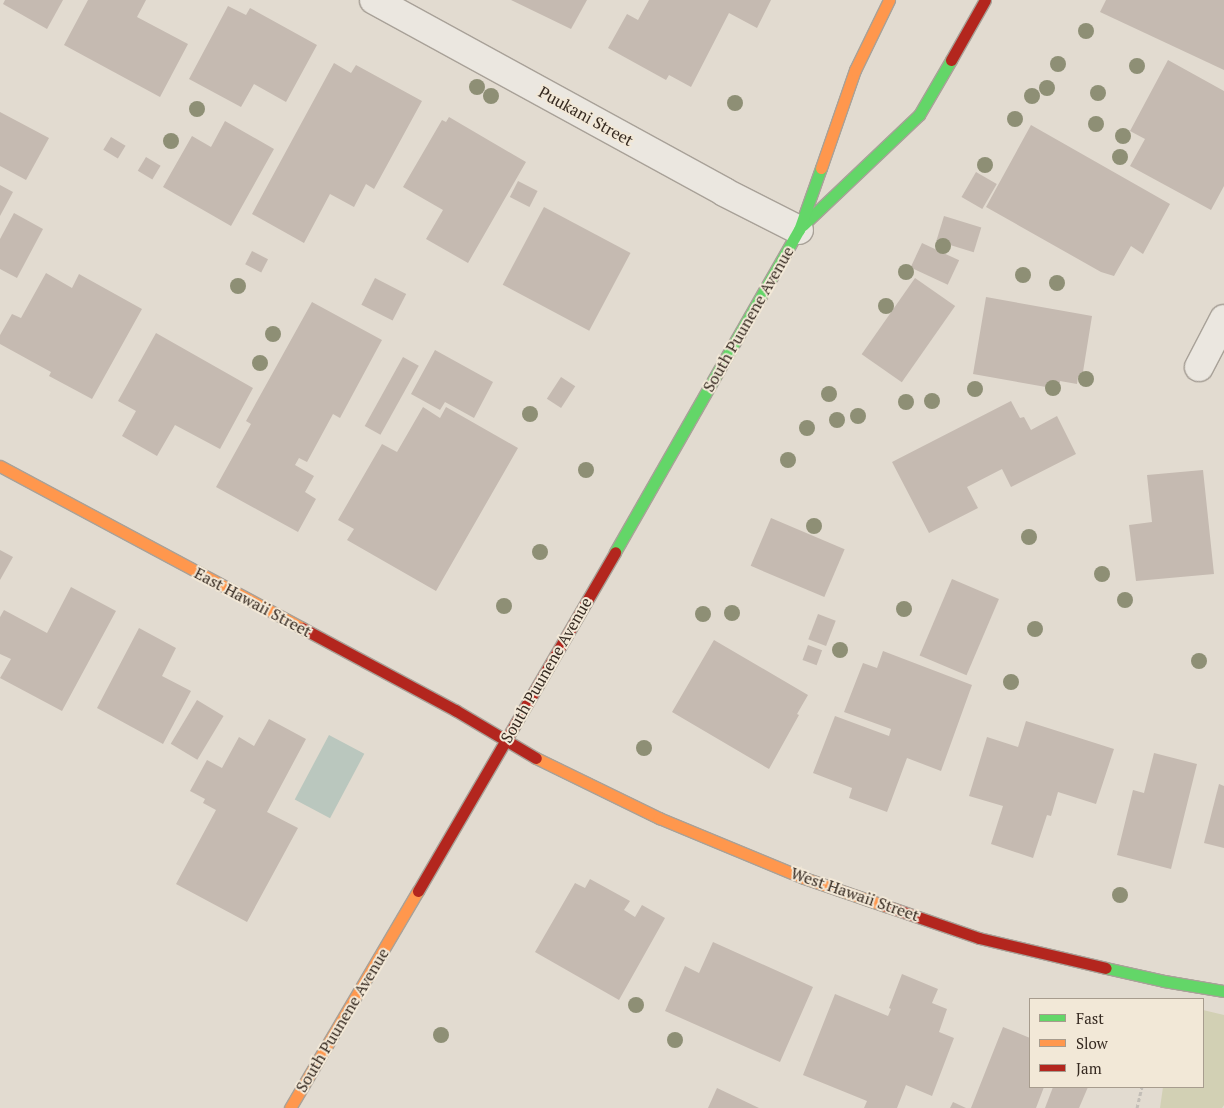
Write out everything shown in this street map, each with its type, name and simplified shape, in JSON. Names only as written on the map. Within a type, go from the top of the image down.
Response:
[{"type":"main road","name":"South Puunene Avenue","points":[[290,1108],[505,741],[799,230],[855,70],[889,0]]},
{"type":"main road","name":"South Puunene Avenue","points":[[799,230],[919,115],[985,0]]},
{"type":"main road","name":"East Hawaii Street","points":[[0,466],[455,710],[505,741]]},
{"type":"main road","name":"West Hawaii Street","points":[[505,741],[586,785],[659,818],[804,878],[979,938],[1164,981],[1224,991]]},
{"type":"street","name":"Puukani Street","points":[[374,0],[724,192],[799,230]]},
{"type":"street","points":[[1199,367],[1224,319]]},
{"type":"path","points":[[1137,1108],[1142,1088]]},
{"type":"shaded area","points":[[329,735],[364,754],[330,818],[295,799]]},
{"type":"shaded area","points":[[1204,1010],[1224,1015],[1224,1105],[1222,1108],[1160,1108],[1163,1088],[1204,1088]]},
{"type":"building","points":[[5,0],[63,0],[47,29],[3,4]]},
{"type":"building","points":[[88,0],[146,0],[137,17],[188,44],[160,97],[64,45]]},
{"type":"building","points":[[511,0],[587,0],[571,29]]},
{"type":"building","points":[[649,0],[771,0],[757,28],[729,13],[691,87],[669,75],[666,80],[608,48],[627,14],[638,20]]},
{"type":"building","points":[[1106,0],[1224,0],[1224,70],[1100,12]]},
{"type":"building","points":[[228,6],[246,15],[250,8],[317,45],[286,102],[254,84],[241,107],[189,79]]},
{"type":"building","points":[[1168,60],[1224,91],[1224,186],[1211,210],[1130,166],[1145,139],[1130,131]]},
{"type":"building","points":[[334,63],[351,73],[356,65],[422,101],[374,189],[366,184],[354,207],[330,194],[304,243],[252,214]]},
{"type":"building","points":[[0,112],[49,138],[26,180],[0,166]]},
{"type":"building","points":[[449,117],[526,162],[468,263],[426,239],[443,210],[403,187],[442,120],[446,122]]},
{"type":"building","points":[[225,121],[274,149],[231,226],[163,187],[192,136],[211,147]]},
{"type":"building","points":[[1031,125],[1170,204],[1143,254],[1131,246],[1114,276],[1101,272],[986,207]]},
{"type":"building","points":[[111,137],[126,146],[118,159],[103,150]]},
{"type":"building","points":[[146,157],[161,166],[152,179],[138,171]]},
{"type":"building","points":[[976,172],[997,184],[982,209],[962,197]]},
{"type":"building","points":[[518,181],[538,191],[529,207],[510,197]]},
{"type":"building","points":[[0,185],[13,192],[0,216]]},
{"type":"building","points":[[544,207],[631,253],[589,331],[503,285]]},
{"type":"building","points":[[14,213],[43,229],[17,278],[0,269],[0,239]]},
{"type":"building","points":[[944,216],[981,227],[974,252],[936,241]]},
{"type":"building","points":[[922,243],[959,260],[948,285],[911,267]]},
{"type":"building","points":[[252,251],[268,259],[261,273],[245,264]]},
{"type":"building","points":[[46,273],[72,288],[79,274],[142,309],[92,399],[49,376],[51,372],[0,344],[0,335],[12,314],[21,318]]},
{"type":"building","points":[[375,278],[406,294],[393,321],[361,305]]},
{"type":"building","points":[[915,278],[955,306],[902,382],[862,354]]},
{"type":"building","points":[[986,297],[1092,316],[1082,378],[1078,377],[1077,384],[1060,381],[1059,385],[1047,383],[1046,387],[973,374]]},
{"type":"building","points":[[312,302],[382,340],[340,418],[333,414],[307,462],[299,458],[295,465],[314,476],[305,492],[316,499],[298,532],[216,487],[251,424],[246,421]]},
{"type":"building","points":[[156,333],[253,388],[220,449],[175,425],[157,456],[122,436],[136,411],[118,401]]},
{"type":"building","points":[[435,350],[493,382],[474,418],[445,402],[440,410],[411,394]]},
{"type":"building","points":[[403,357],[419,366],[380,435],[365,426]]},
{"type":"building","points":[[561,377],[575,386],[561,408],[547,399]]},
{"type":"building","points":[[1011,401],[1020,418],[1024,417],[1031,430],[1057,416],[1076,454],[1011,487],[1002,469],[967,487],[978,508],[929,533],[892,462]]},
{"type":"building","points":[[423,407],[440,418],[446,407],[518,448],[436,591],[347,540],[354,529],[338,520],[382,444],[397,452]]},
{"type":"building","points":[[1203,470],[1214,574],[1136,581],[1129,525],[1152,522],[1147,475]]},
{"type":"building","points":[[771,518],[845,549],[824,597],[751,566]]},
{"type":"building","points":[[0,550],[13,557],[0,580]]},
{"type":"building","points":[[952,579],[999,599],[967,675],[920,655]]},
{"type":"building","points":[[71,587],[116,611],[62,711],[0,678],[11,659],[0,654],[0,617],[4,610],[47,633]]},
{"type":"building","points":[[818,614],[836,621],[826,646],[808,639]]},
{"type":"building","points":[[139,628],[176,648],[162,676],[191,691],[163,744],[97,708]]},
{"type":"building","points":[[714,640],[808,695],[769,769],[672,712]]},
{"type":"building","points":[[808,645],[822,650],[817,665],[803,660]]},
{"type":"building","points":[[883,651],[972,685],[941,771],[907,758],[887,812],[849,798],[852,788],[813,773],[835,716],[889,736],[891,729],[844,712],[863,663],[877,668]]},
{"type":"building","points":[[197,700],[224,716],[197,760],[171,744]]},
{"type":"building","points":[[269,719],[306,739],[267,812],[298,828],[247,922],[176,884],[216,810],[203,803],[205,799],[190,791],[207,760],[222,768],[239,737],[254,746]]},
{"type":"building","points":[[1026,721],[1114,749],[1096,804],[1058,792],[1051,816],[1047,815],[1033,858],[991,844],[1003,806],[969,796],[987,737],[1018,747]]},
{"type":"building","points":[[1154,753],[1197,764],[1171,869],[1117,855],[1133,790],[1144,793]]},
{"type":"building","points":[[1219,784],[1224,786],[1224,848],[1204,843]]},
{"type":"building","points":[[590,879],[630,901],[624,910],[635,917],[642,905],[665,918],[619,1000],[535,952],[575,883],[585,888]]},
{"type":"building","points":[[713,942],[813,987],[780,1062],[665,1011],[685,966],[699,973]]},
{"type":"building","points":[[902,974],[938,989],[932,1003],[947,1009],[939,1032],[954,1038],[932,1096],[906,1085],[897,1108],[864,1108],[867,1101],[803,1075],[835,994],[888,1016],[891,1009],[889,1008]]},
{"type":"building","points":[[1003,1027],[1029,1038],[1029,1088],[1044,1088],[1036,1108],[971,1108]]},
{"type":"building","points":[[717,1088],[759,1108],[708,1108]]},
{"type":"building","points":[[1053,1088],[1088,1088],[1079,1108],[1045,1108]]},
{"type":"building","points":[[953,1102],[966,1108],[950,1108]]},
{"type":"traffic: fast","points":[[803,225],[919,115],[951,60]]},
{"type":"traffic: fast","points":[[615,552],[799,230],[821,168]]},
{"type":"traffic: fast","points":[[1106,968],[1164,981],[1224,991]]},
{"type":"traffic: slow","points":[[821,168],[855,70],[889,0]]},
{"type":"traffic: slow","points":[[0,466],[302,628]]},
{"type":"traffic: slow","points":[[536,758],[659,818],[804,878],[886,906]]},
{"type":"traffic: slow","points":[[290,1108],[418,891]]},
{"type":"traffic: jam","points":[[951,60],[985,0]]},
{"type":"traffic: jam","points":[[418,891],[615,552]]},
{"type":"traffic: jam","points":[[302,628],[455,710],[536,758]]},
{"type":"traffic: jam","points":[[886,906],[979,938],[1106,968]]}]
